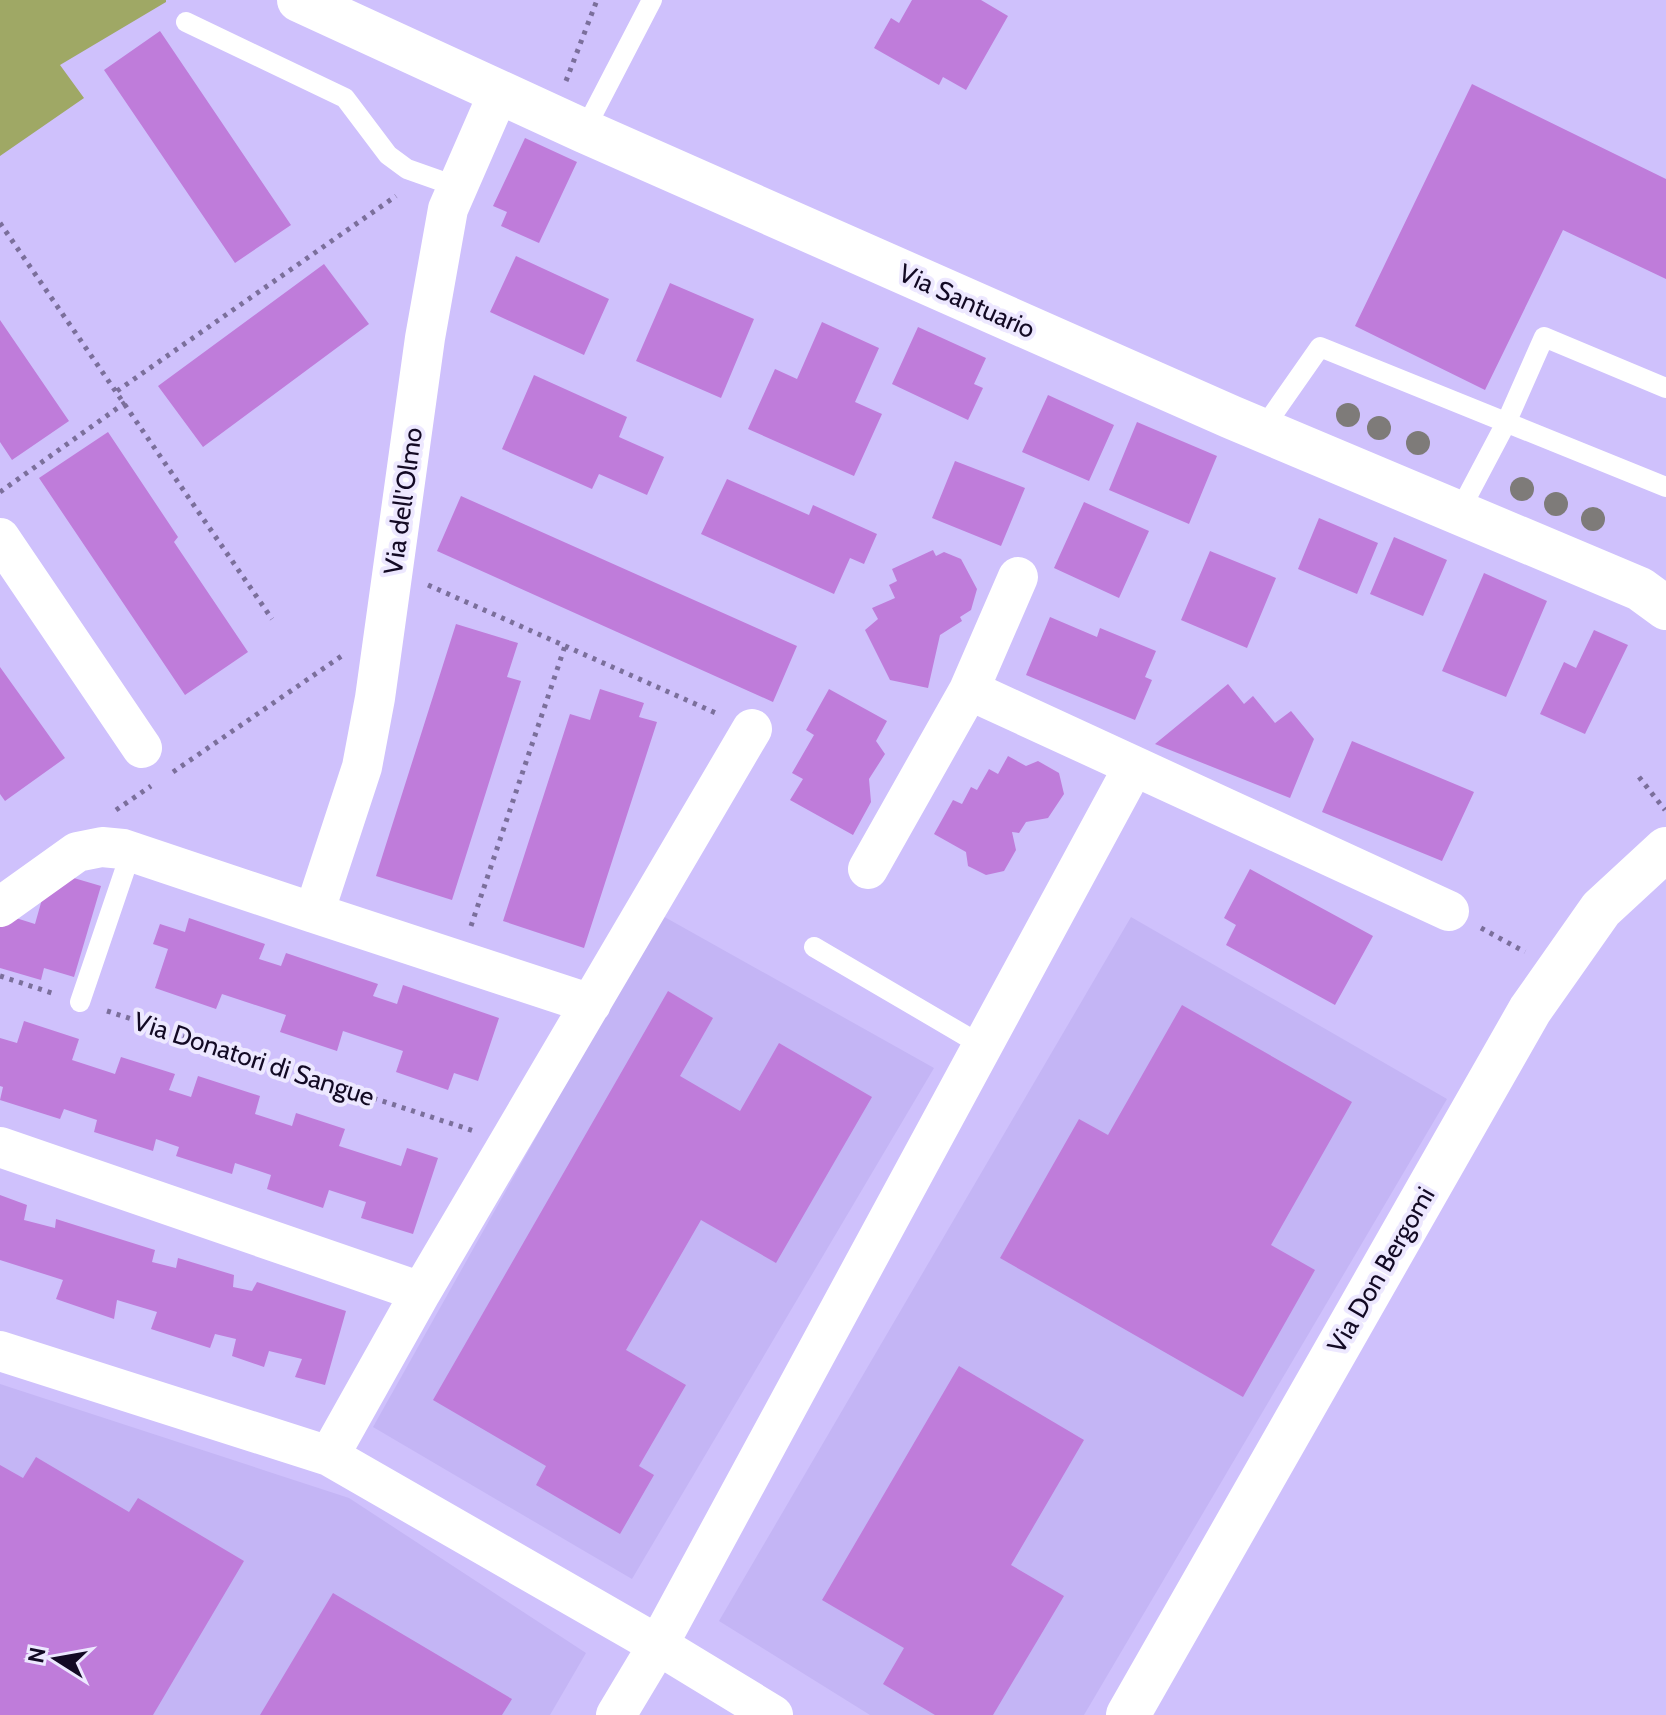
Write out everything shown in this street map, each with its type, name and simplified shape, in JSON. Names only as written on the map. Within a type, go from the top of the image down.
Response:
[{"type":"street","name":"Via Santuario","points":[[299,0],[568,124],[1262,430],[1657,597]]},
{"type":"street","name":"Via dell'Olmo","points":[[314,913],[362,767],[448,209],[499,92]]},
{"type":"street","points":[[0,538],[142,748]]},
{"type":"street","points":[[868,869],[969,690],[1018,577]]},
{"type":"street","points":[[969,690],[1449,911]]},
{"type":"street","points":[[329,1456],[421,1292],[752,729]]},
{"type":"street","points":[[616,1715],[658,1645],[1134,766]]},
{"type":"street","points":[[0,907],[77,852],[102,847],[131,852],[591,1004]]},
{"type":"street","name":"Via Don Bergomi","points":[[1128,1715],[1530,1010],[1601,909],[1666,849]]},
{"type":"street","points":[[0,1147],[421,1292]]},
{"type":"street","points":[[0,1351],[329,1456],[658,1645],[773,1715]]},
{"type":"lane","points":[[568,124],[652,0]]},
{"type":"lane","points":[[186,22],[345,98],[388,155],[407,169],[458,187]]},
{"type":"lane","points":[[1459,512],[1506,423],[1544,337],[1666,388]]},
{"type":"lane","points":[[1262,430],[1320,347],[1666,487]]},
{"type":"lane","points":[[80,1002],[131,852]]},
{"type":"lane","points":[[814,947],[983,1046]]},
{"type":"path","points":[[568,124],[597,0]]},
{"type":"path","points":[[117,391],[396,196],[407,169]]},
{"type":"path","points":[[0,223],[126,402],[272,619]]},
{"type":"path","points":[[0,492],[126,402]]},
{"type":"path","points":[[393,570],[752,729]]},
{"type":"path","points":[[460,961],[565,646]]},
{"type":"path","points":[[112,813],[355,647],[382,650]]},
{"type":"path","points":[[1639,777],[1666,810]]},
{"type":"path","points":[[1449,911],[1536,958]]},
{"type":"path","name":"Via Donatori di Sangue","points":[[0,976],[509,1143]]},
{"type":"shaded area","points":[[661,915],[934,1068],[632,1579],[373,1427]]},
{"type":"shaded area","points":[[1131,917],[1447,1099],[1084,1715],[870,1715],[719,1621]]},
{"type":"shaded area","points":[[0,1384],[349,1498],[586,1653],[550,1715],[0,1715]]},
{"type":"green space","points":[[0,0],[166,2],[60,65],[84,98],[0,156]]},
{"type":"building","points":[[912,0],[981,0],[1008,16],[966,90],[943,77],[939,85],[874,48],[891,18],[899,23]]},
{"type":"building","points":[[160,31],[291,225],[235,263],[104,70]]},
{"type":"building","points":[[1472,84],[1666,179],[1666,279],[1563,230],[1485,390],[1355,326]]},
{"type":"building","points":[[525,138],[577,162],[539,243],[501,226],[507,212],[493,206]]},
{"type":"building","points":[[516,256],[609,299],[584,355],[490,312]]},
{"type":"building","points":[[324,264],[369,324],[203,447],[158,386]]},
{"type":"building","points":[[670,283],[754,319],[721,398],[636,361]]},
{"type":"building","points":[[0,320],[69,421],[12,460],[0,442]]},
{"type":"building","points":[[822,322],[879,348],[855,402],[882,414],[854,476],[748,429],[775,369],[797,379]]},
{"type":"building","points":[[918,327],[986,358],[974,384],[983,388],[968,420],[892,384]]},
{"type":"building","points":[[534,375],[627,417],[619,437],[664,457],[647,495],[599,474],[592,489],[502,449]]},
{"type":"building","points":[[1048,395],[1114,425],[1089,481],[1022,452]]},
{"type":"building","points":[[1137,422],[1217,456],[1189,524],[1109,490]]},
{"type":"building","points":[[108,432],[178,537],[174,542],[248,652],[185,695],[39,478]]},
{"type":"building","points":[[955,461],[1025,488],[1001,546],[932,518]]},
{"type":"building","points":[[727,479],[809,515],[813,505],[877,534],[864,564],[850,558],[834,594],[701,534]]},
{"type":"building","points":[[461,496],[797,646],[773,702],[437,551]]},
{"type":"building","points":[[1084,502],[1149,531],[1119,598],[1054,568]]},
{"type":"building","points":[[1319,518],[1378,543],[1357,594],[1298,569]]},
{"type":"building","points":[[1394,537],[1447,560],[1423,616],[1370,594]]},
{"type":"building","points":[[933,550],[936,556],[944,552],[961,559],[977,589],[971,610],[960,617],[962,621],[940,635],[928,688],[890,680],[865,630],[878,619],[872,608],[895,598],[889,585],[897,581],[892,569]]},
{"type":"building","points":[[1210,551],[1276,578],[1247,648],[1181,620]]},
{"type":"building","points":[[1484,573],[1547,601],[1506,697],[1442,671]]},
{"type":"building","points":[[1050,617],[1097,637],[1100,628],[1156,651],[1145,677],[1152,680],[1135,720],[1026,675]]},
{"type":"building","points":[[456,624],[518,643],[507,677],[521,681],[452,900],[376,876]]},
{"type":"building","points":[[1594,630],[1628,645],[1585,734],[1540,714],[1564,662],[1576,668]]},
{"type":"building","points":[[0,667],[65,758],[5,801],[0,794]]},
{"type":"building","points":[[1228,684],[1244,704],[1253,696],[1275,723],[1291,711],[1314,739],[1290,798],[1155,744]]},
{"type":"building","points":[[600,689],[644,703],[639,717],[657,722],[584,948],[503,921],[570,714],[590,720]]},
{"type":"building","points":[[829,689],[887,721],[876,741],[885,754],[869,779],[871,802],[853,835],[790,800],[803,779],[792,773],[814,735],[806,730]]},
{"type":"building","points":[[1352,741],[1474,792],[1442,861],[1322,812]]},
{"type":"building","points":[[1008,756],[1026,766],[1038,761],[1059,773],[1064,794],[1048,818],[1026,822],[1019,833],[1012,832],[1016,850],[1004,871],[986,875],[968,866],[966,852],[934,834],[953,800],[962,804],[971,787],[977,790],[989,769],[998,774]]},
{"type":"building","points":[[1250,869],[1373,936],[1335,1005],[1226,945],[1236,925],[1224,918]]},
{"type":"building","points":[[50,871],[101,886],[74,977],[44,968],[41,980],[0,968],[0,913],[35,924]]},
{"type":"building","points":[[189,918],[265,944],[259,959],[281,966],[286,953],[378,984],[373,996],[397,1004],[403,985],[499,1018],[478,1081],[454,1073],[448,1090],[396,1072],[403,1051],[343,1031],[337,1051],[280,1032],[286,1015],[222,994],[216,1009],[155,988],[168,949],[153,944],[160,924],[185,932]]},
{"type":"building","points":[[668,991],[713,1018],[680,1076],[740,1111],[779,1043],[872,1097],[776,1263],[701,1220],[626,1350],[686,1385],[639,1466],[654,1475],[620,1534],[536,1485],[546,1466],[433,1400]]},
{"type":"building","points":[[1182,1005],[1352,1102],[1271,1245],[1315,1270],[1243,1397],[1000,1258],[1079,1119],[1108,1135]]},
{"type":"building","points":[[24,1021],[79,1039],[72,1060],[115,1074],[121,1057],[175,1074],[169,1090],[191,1097],[198,1076],[260,1096],[255,1114],[292,1126],[296,1113],[345,1129],[339,1146],[401,1166],[407,1148],[438,1158],[413,1234],[361,1218],[366,1202],[329,1190],[323,1208],[267,1189],[271,1175],[235,1163],[232,1174],[176,1156],[179,1147],[156,1139],[153,1151],[94,1132],[97,1120],[64,1109],[60,1119],[0,1100],[3,1087],[0,1086],[0,1038],[17,1043]]},
{"type":"building","points":[[0,1195],[27,1205],[24,1220],[55,1228],[56,1219],[155,1250],[152,1262],[176,1268],[178,1258],[234,1275],[233,1287],[252,1291],[257,1282],[346,1311],[325,1385],[295,1377],[302,1359],[269,1351],[264,1367],[232,1356],[236,1339],[215,1334],[210,1348],[151,1329],[157,1312],[117,1300],[114,1319],[56,1299],[63,1280],[0,1260]]},
{"type":"building","points":[[959,1366],[1084,1440],[1011,1565],[1064,1596],[993,1715],[935,1715],[883,1684],[904,1648],[822,1600]]},
{"type":"building","points":[[36,1457],[129,1512],[138,1498],[244,1561],[153,1715],[0,1715],[0,1465],[23,1478]]},
{"type":"building","points":[[333,1593],[512,1699],[502,1715],[260,1715]]}]
